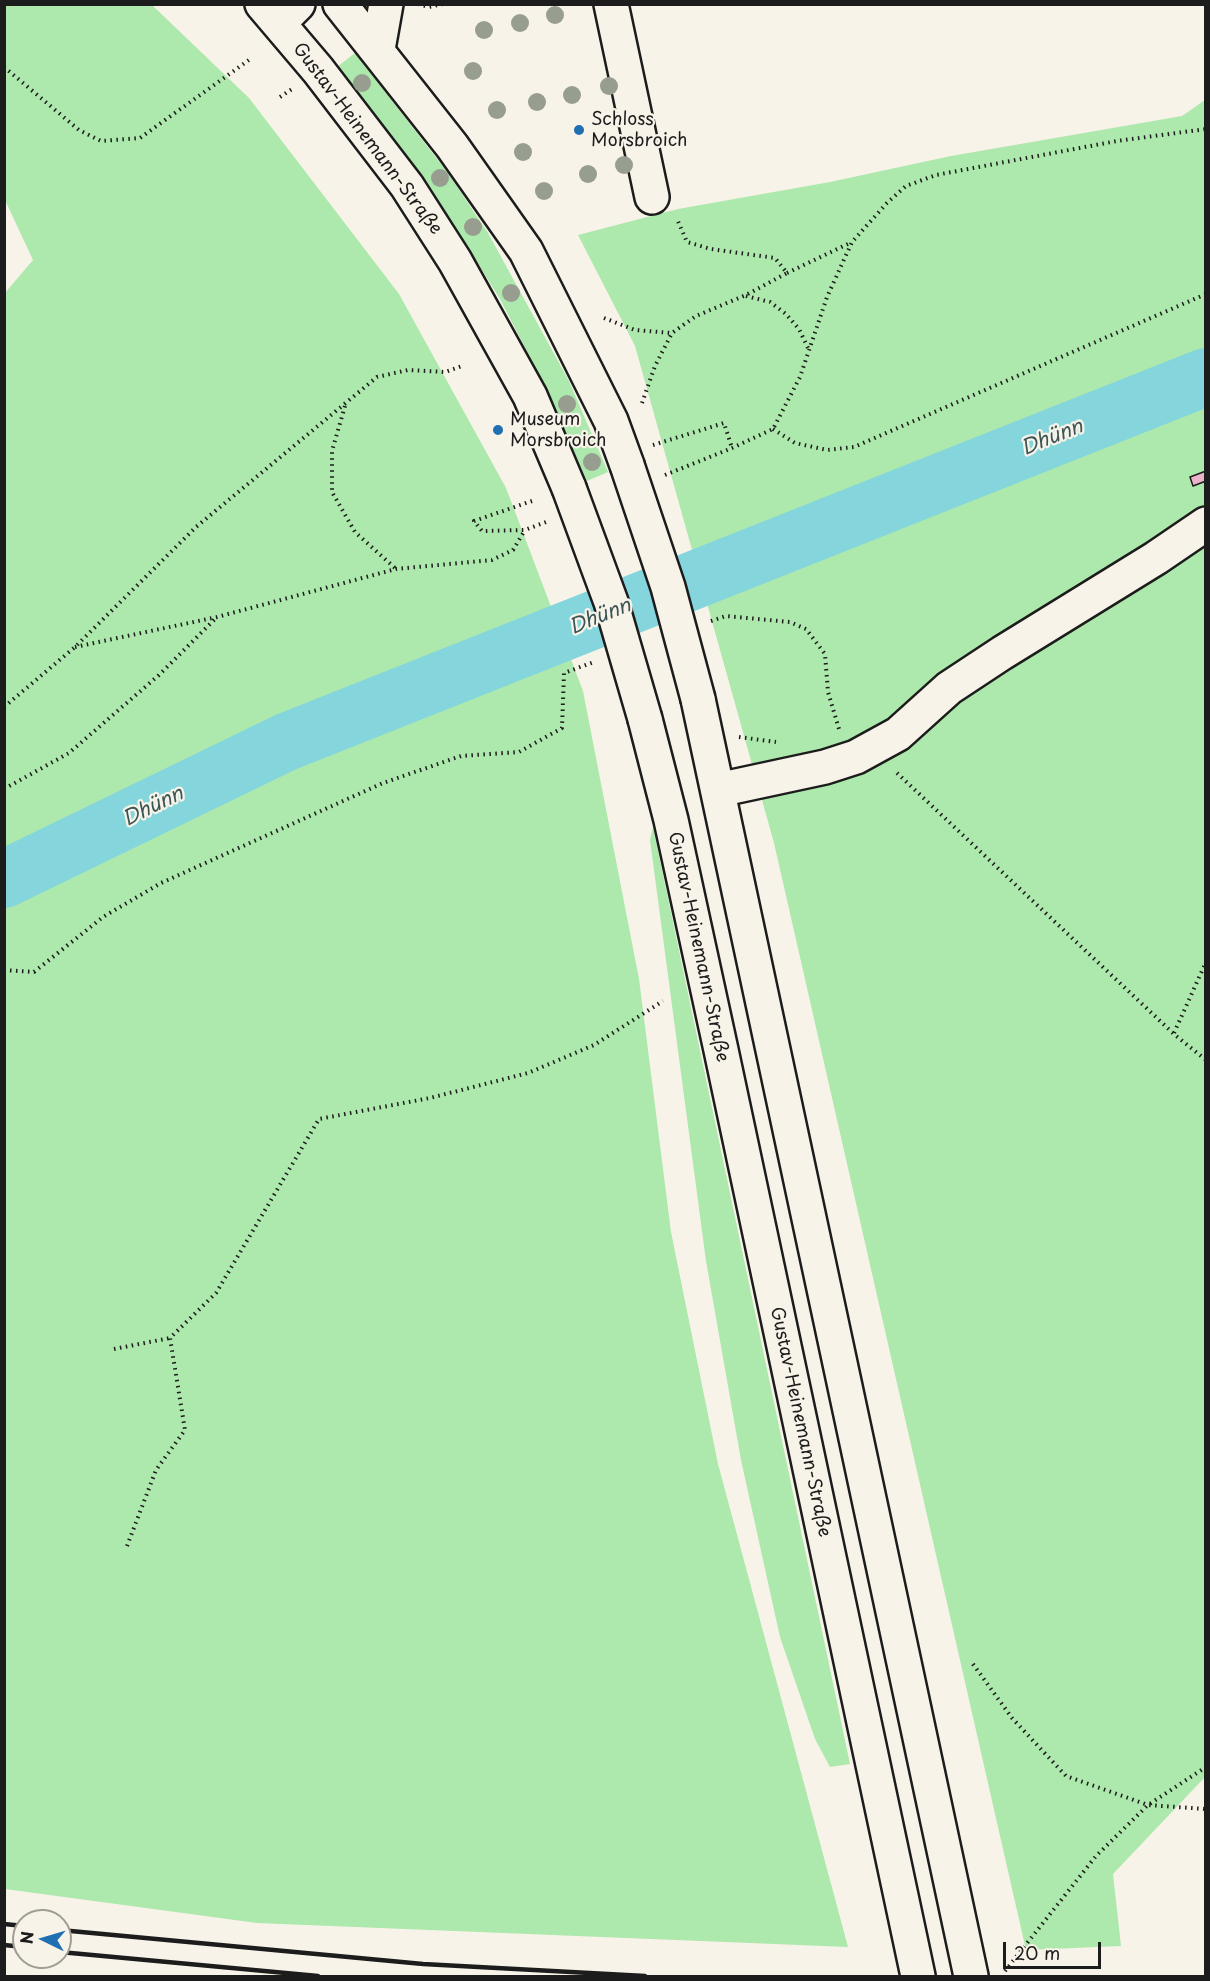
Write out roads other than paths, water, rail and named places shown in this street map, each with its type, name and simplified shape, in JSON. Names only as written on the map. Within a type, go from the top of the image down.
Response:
[{"type":"main road","points":[[340,4],[378,49],[452,146],[526,251],[610,421],[668,587],[698,699],[718,790],[971,1977]]},
{"type":"main road","points":[[378,49],[386,4]]},
{"type":"main road","points":[[611,4],[663,204]]},
{"type":"main road","name":"Gustav-Heinemann-Straße","points":[[280,11],[407,186],[455,261],[530,396],[569,488],[611,602],[671,820],[918,1977]]},
{"type":"main road","points":[[718,790],[825,767],[898,734],[950,688],[1206,524]]},
{"type":"waterway","name":"Dhünn","points":[[4,879],[286,742],[1206,377]]},
{"type":"railway","points":[[4,1924],[12,1925]]},
{"type":"railway","points":[[72,1931],[423,1964],[645,1976]]},
{"type":"railway","points":[[4,1945],[12,1946]]},
{"type":"railway","points":[[72,1953],[318,1976]]},
{"type":"place","name":"Schloss Morsbroich","points":[[579,130]]},
{"type":"place","name":"Museum Morsbroich","points":[[498,430]]}]
